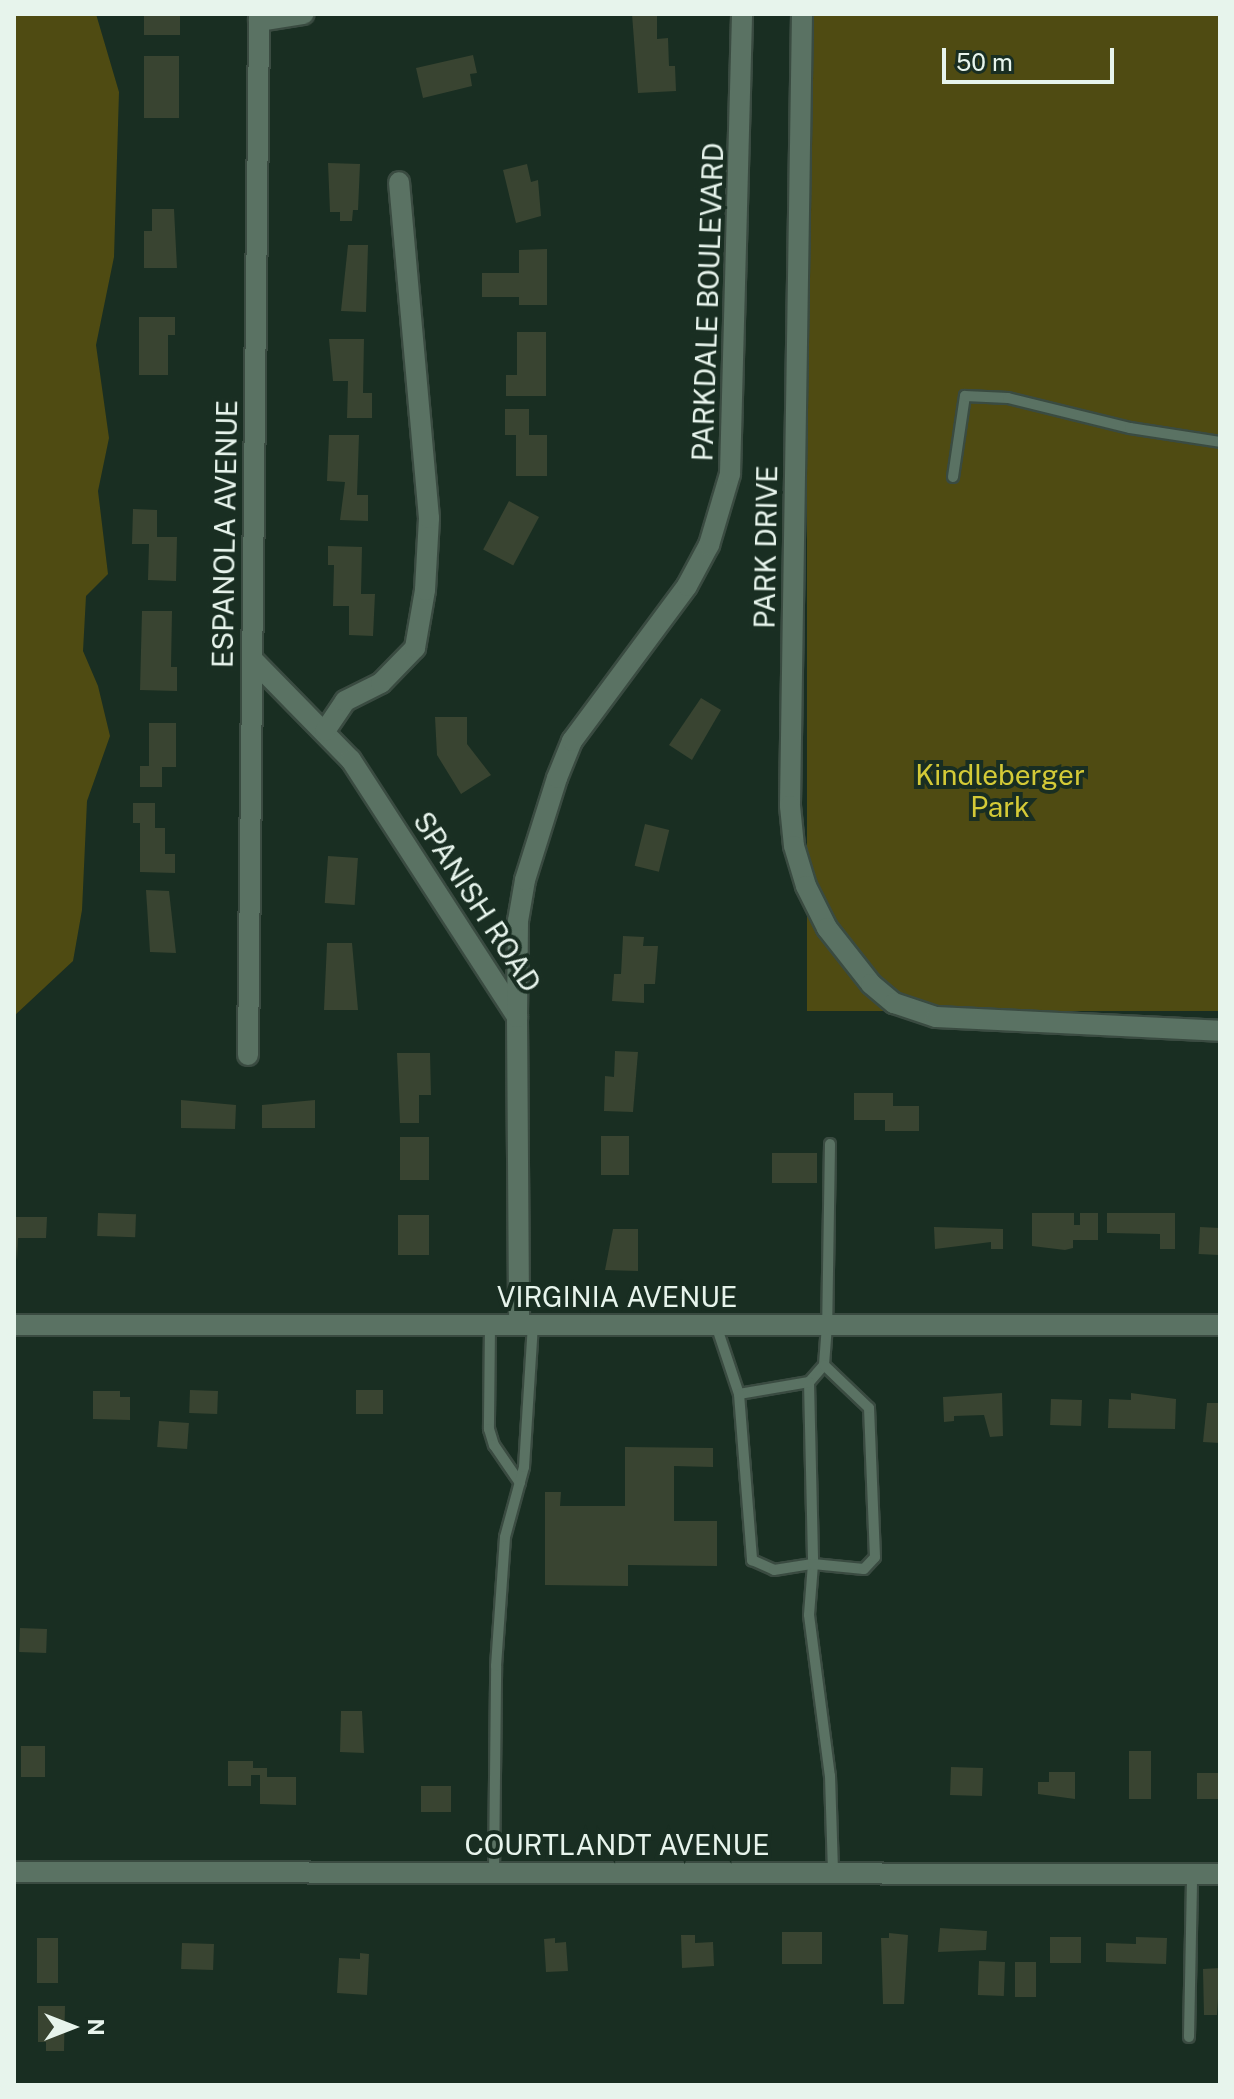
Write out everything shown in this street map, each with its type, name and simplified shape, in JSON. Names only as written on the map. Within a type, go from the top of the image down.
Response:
[{"type":"street","points":[[259,18],[303,14]]},
{"type":"street","name":"PARKDALE BOULEVARD","points":[[517,1017],[518,921],[525,880],[557,778],[572,741],[687,586],[709,545],[727,486],[735,420],[742,14]]},
{"type":"street","name":"PARK DRIVE","points":[[802,14],[794,846],[815,908],[871,984],[894,1003],[936,1017],[1220,1031]]},
{"type":"street","name":"ESPANOLA AVENUE","points":[[248,1055],[259,18]]},
{"type":"street","points":[[325,731],[345,701],[381,683],[415,648],[425,590],[429,518],[399,182]]},
{"type":"street","name":"SPANISH ROAD","points":[[252,659],[325,731],[368,785],[517,1017],[526,1325]]},
{"type":"street","name":"VIRGINIA AVENUE","points":[[14,1325],[1220,1325]]},
{"type":"street","name":"COURTLANDT AVENUE","points":[[14,1872],[1220,1874]]},
{"type":"lane","points":[[953,477],[965,396],[1008,398],[1130,428],[1220,442]]},
{"type":"lane","points":[[739,1394],[809,1382],[824,1365],[830,1144]]},
{"type":"lane","points":[[490,1325],[489,1429],[494,1445],[520,1483]]},
{"type":"lane","points":[[494,1873],[496,1666],[505,1537],[520,1483],[526,1325]]},
{"type":"lane","points":[[716,1325],[739,1394],[752,1560],[774,1570],[813,1564],[864,1569],[875,1557],[869,1408],[824,1365]]},
{"type":"lane","points":[[809,1382],[813,1564],[809,1615],[830,1776],[833,1873]]},
{"type":"lane","points":[[1189,2037],[1192,1874]]},
{"type":"green space","points":[[14,14],[96,14],[119,92],[114,257],[96,345],[109,438],[98,491],[108,574],[86,596],[83,651],[98,686],[110,736],[87,801],[82,910],[73,961],[14,1016]]},
{"type":"green space","name":"Kindleberger Park","points":[[807,14],[1220,14],[1220,1011],[807,1011]]},
{"type":"building","points":[[144,14],[180,14],[180,35],[144,35]]},
{"type":"building","points":[[632,14],[657,14],[657,39],[668,38],[669,66],[675,66],[676,91],[638,93]]},
{"type":"building","points":[[473,55],[477,73],[470,74],[472,86],[423,98],[416,68]]},
{"type":"building","points":[[144,56],[179,56],[179,118],[144,118]]},
{"type":"building","points":[[328,163],[360,164],[358,210],[353,210],[352,221],[340,221],[340,212],[330,212]]},
{"type":"building","points":[[527,164],[531,182],[538,180],[541,216],[516,223],[503,170]]},
{"type":"building","points":[[152,209],[174,209],[177,268],[144,268],[144,231],[152,231]]},
{"type":"building","points":[[348,245],[368,245],[366,312],[341,311]]},
{"type":"building","points":[[547,249],[547,305],[519,305],[519,297],[482,297],[482,273],[519,273],[519,250]]},
{"type":"building","points":[[139,317],[175,317],[175,335],[168,335],[168,375],[139,375]]},
{"type":"building","points":[[517,332],[546,332],[546,396],[506,396],[506,375],[517,375]]},
{"type":"building","points":[[329,339],[364,339],[363,393],[372,393],[372,418],[347,418],[348,381],[333,381]]},
{"type":"building","points":[[505,409],[529,409],[529,435],[547,435],[547,476],[516,476],[516,435],[505,435]]},
{"type":"building","points":[[329,435],[359,435],[357,495],[368,495],[368,521],[340,520],[345,482],[327,481]]},
{"type":"building","points":[[509,501],[539,517],[513,566],[483,550]]},
{"type":"building","points":[[133,509],[157,510],[157,537],[177,537],[176,581],[148,580],[149,544],[132,544]]},
{"type":"building","points":[[328,546],[362,547],[361,594],[375,594],[373,636],[349,635],[349,606],[333,606],[334,565],[328,565]]},
{"type":"building","points":[[142,611],[172,611],[171,667],[177,667],[177,691],[140,690]]},
{"type":"building","points":[[701,698],[721,710],[692,760],[669,745]]},
{"type":"building","points":[[435,717],[467,717],[467,744],[491,775],[461,794],[437,755]]},
{"type":"building","points":[[149,723],[176,723],[176,767],[162,767],[162,787],[140,787],[140,766],[149,766]]},
{"type":"building","points":[[133,803],[155,803],[155,828],[165,828],[165,854],[175,854],[175,873],[140,872],[140,823],[133,823]]},
{"type":"building","points":[[645,824],[669,830],[659,872],[635,866]]},
{"type":"building","points":[[328,856],[358,858],[355,905],[325,903]]},
{"type":"building","points":[[146,890],[169,891],[176,953],[150,952]]},
{"type":"building","points":[[623,936],[644,937],[643,946],[658,946],[655,984],[644,984],[644,1003],[612,1001],[614,974],[621,974]]},
{"type":"building","points":[[327,943],[352,943],[358,1010],[324,1010]]},
{"type":"building","points":[[615,1051],[638,1052],[633,1112],[604,1111],[605,1076],[614,1077]]},
{"type":"building","points":[[397,1053],[430,1053],[431,1095],[419,1095],[419,1123],[400,1123]]},
{"type":"building","points":[[854,1093],[893,1093],[893,1106],[919,1106],[919,1131],[885,1131],[885,1120],[854,1120]]},
{"type":"building","points":[[181,1100],[236,1105],[235,1129],[181,1128]]},
{"type":"building","points":[[315,1100],[315,1128],[262,1128],[262,1105]]},
{"type":"building","points":[[601,1136],[629,1136],[629,1175],[601,1175]]},
{"type":"building","points":[[400,1137],[429,1137],[429,1180],[400,1180]]},
{"type":"building","points":[[772,1153],[817,1153],[817,1183],[772,1183]]},
{"type":"building","points":[[98,1213],[136,1214],[135,1237],[97,1236]]},
{"type":"building","points":[[1032,1213],[1074,1213],[1074,1225],[1080,1225],[1080,1213],[1098,1213],[1098,1240],[1073,1240],[1073,1248],[1065,1250],[1032,1246]]},
{"type":"building","points":[[1107,1213],[1175,1213],[1175,1249],[1160,1249],[1160,1234],[1107,1233]]},
{"type":"building","points":[[398,1215],[429,1215],[429,1255],[398,1255]]},
{"type":"building","points":[[14,1217],[47,1217],[46,1238],[18,1238],[17,1261]]},
{"type":"building","points":[[934,1227],[1003,1229],[1003,1249],[991,1249],[991,1242],[935,1249]]},
{"type":"building","points":[[1200,1227],[1220,1228],[1219,1255],[1199,1254]]},
{"type":"building","points":[[613,1229],[638,1229],[638,1271],[605,1270]]},
{"type":"building","points":[[190,1390],[218,1391],[217,1414],[189,1413]]},
{"type":"building","points":[[356,1390],[383,1390],[383,1414],[356,1414]]},
{"type":"building","points":[[93,1391],[120,1391],[120,1397],[130,1397],[130,1420],[93,1419]]},
{"type":"building","points":[[1002,1393],[1003,1436],[990,1437],[984,1415],[954,1416],[954,1421],[944,1422],[943,1397]]},
{"type":"building","points":[[1131,1393],[1176,1399],[1175,1429],[1108,1428],[1109,1399],[1131,1400]]},
{"type":"building","points":[[1051,1399],[1082,1400],[1081,1426],[1050,1425]]},
{"type":"building","points":[[1207,1403],[1220,1403],[1220,1443],[1203,1442]]},
{"type":"building","points":[[159,1421],[189,1423],[187,1449],[157,1447]]},
{"type":"building","points":[[625,1447],[713,1448],[713,1467],[674,1466],[674,1521],[717,1521],[717,1566],[628,1565],[628,1586],[545,1585],[545,1492],[561,1492],[560,1506],[625,1506]]},
{"type":"building","points":[[20,1628],[47,1629],[46,1653],[19,1652]]},
{"type":"building","points":[[341,1711],[362,1711],[364,1753],[340,1752]]},
{"type":"building","points":[[21,1746],[45,1746],[45,1777],[21,1777]]},
{"type":"building","points":[[1129,1751],[1151,1751],[1151,1799],[1129,1799]]},
{"type":"building","points":[[228,1761],[253,1761],[253,1768],[267,1768],[267,1777],[296,1777],[296,1805],[260,1804],[260,1775],[251,1775],[251,1786],[228,1786]]},
{"type":"building","points":[[951,1767],[983,1768],[982,1796],[950,1795]]},
{"type":"building","points":[[1049,1772],[1075,1772],[1075,1799],[1038,1794],[1038,1782],[1049,1782]]},
{"type":"building","points":[[1197,1773],[1220,1773],[1220,1799],[1197,1799]]},
{"type":"building","points":[[421,1786],[451,1786],[451,1812],[421,1812]]},
{"type":"building","points":[[940,1928],[987,1931],[986,1950],[938,1952]]},
{"type":"building","points":[[782,1932],[822,1932],[822,1964],[782,1964]]},
{"type":"building","points":[[889,1933],[908,1935],[904,2004],[883,2004],[881,1938],[889,1938]]},
{"type":"building","points":[[681,1935],[695,1935],[695,1943],[713,1942],[714,1966],[682,1968]]},
{"type":"building","points":[[1050,1937],[1081,1937],[1081,1963],[1050,1963]]},
{"type":"building","points":[[1136,1937],[1167,1938],[1166,1964],[1106,1962],[1106,1943],[1136,1944]]},
{"type":"building","points":[[37,1938],[58,1938],[58,1983],[37,1983]]},
{"type":"building","points":[[555,1938],[555,1943],[566,1942],[568,1971],[546,1972],[544,1939]]},
{"type":"building","points":[[182,1943],[214,1944],[213,1970],[181,1969]]},
{"type":"building","points":[[360,1953],[369,1954],[367,1995],[337,1993],[339,1958],[360,1959]]},
{"type":"building","points":[[979,1961],[1005,1962],[1004,1996],[978,1995]]},
{"type":"building","points":[[1015,1962],[1036,1962],[1036,1997],[1015,1997]]},
{"type":"building","points":[[1220,1968],[1217,2015],[1204,2015],[1203,1969]]},
{"type":"building","points":[[38,2006],[65,2006],[64,2051],[46,2051],[46,2042],[38,2042]]}]
